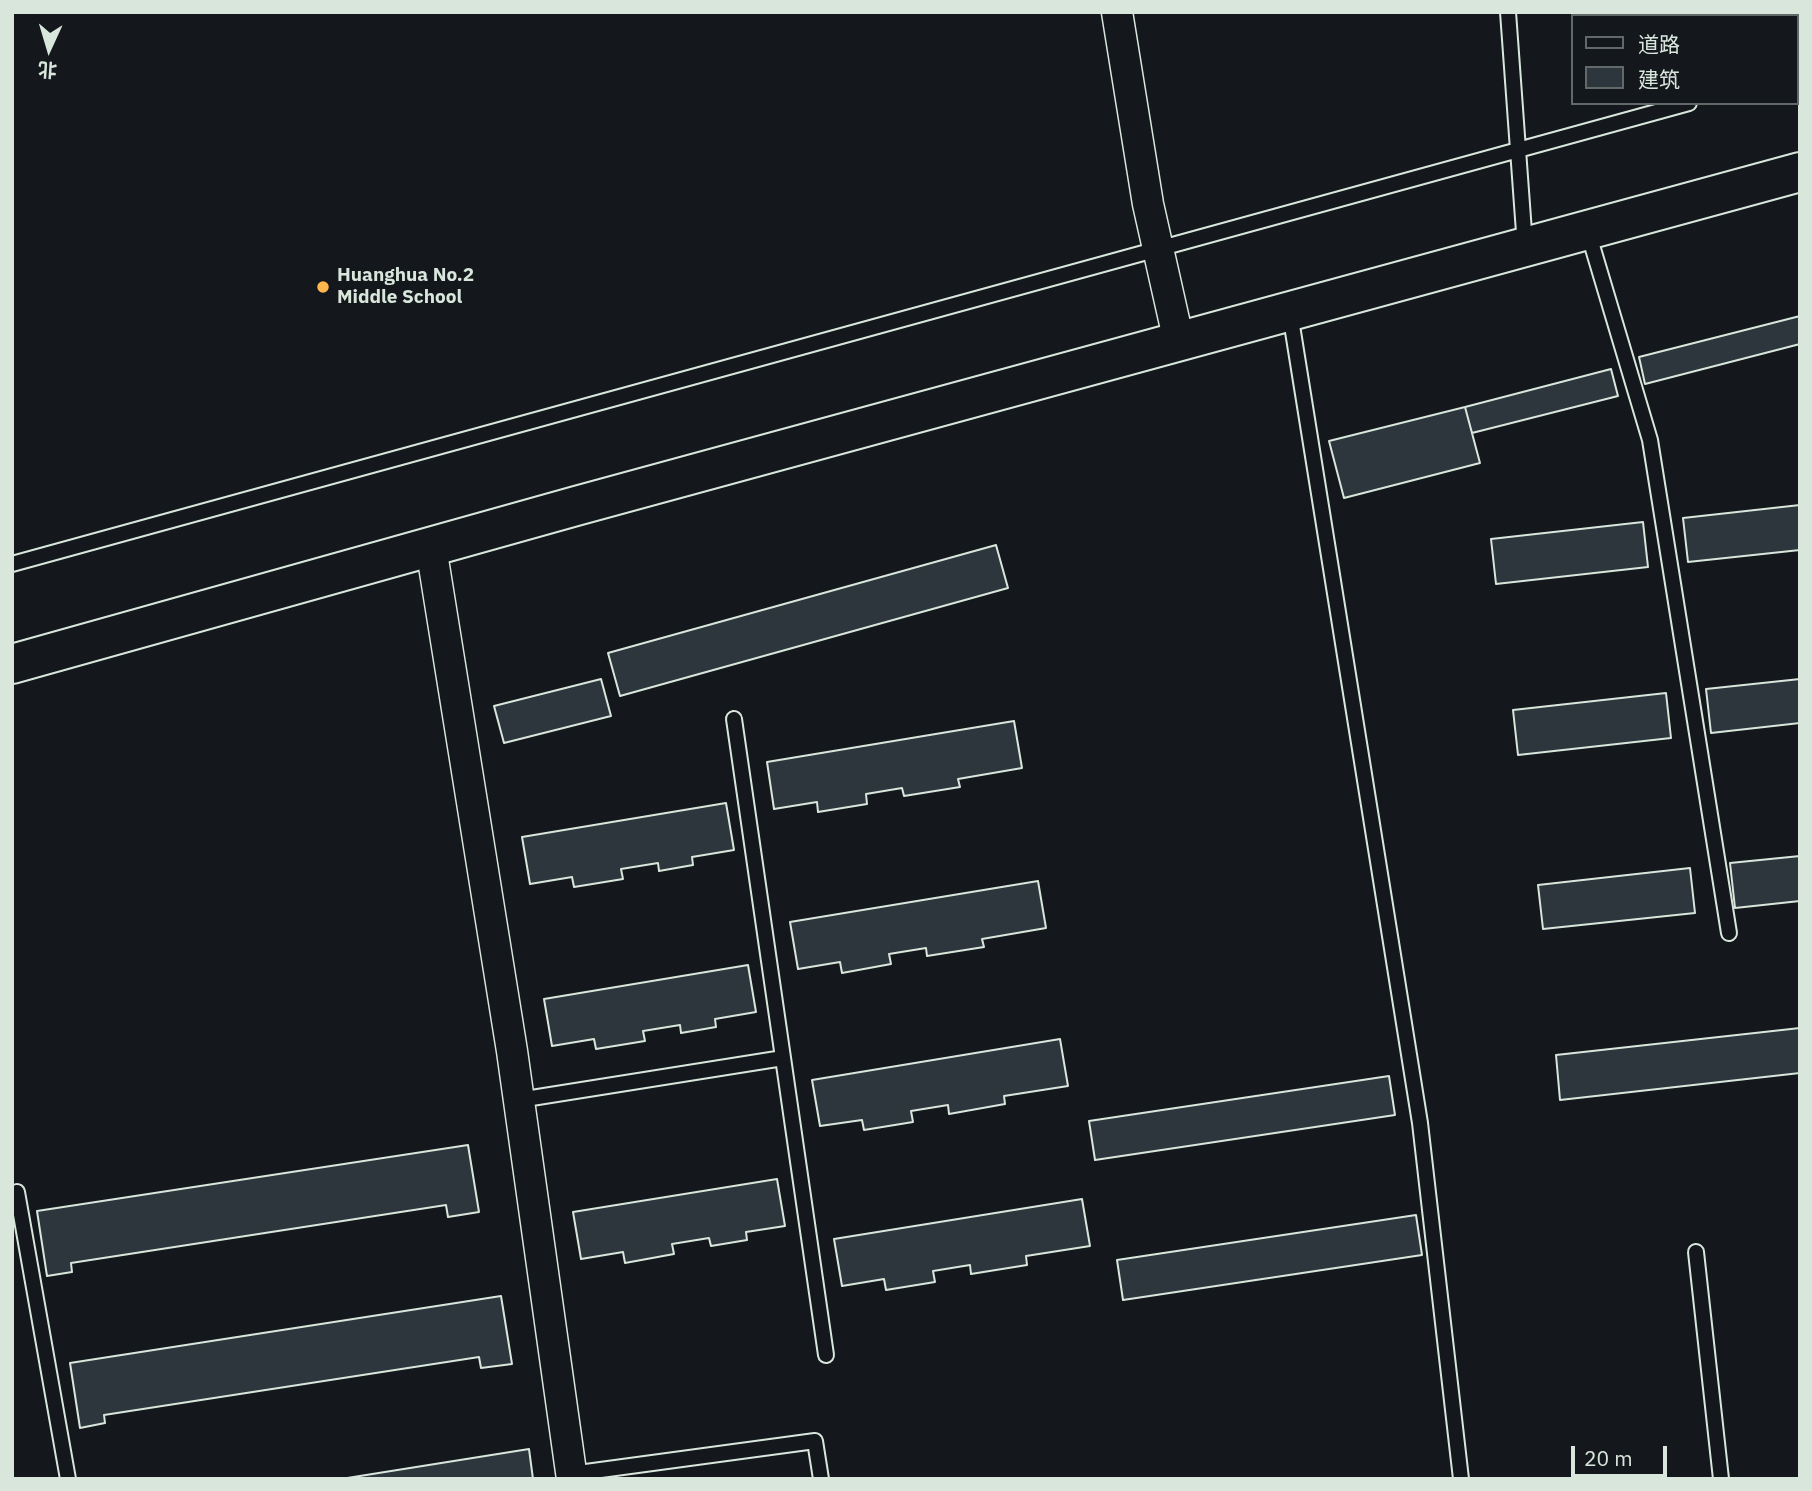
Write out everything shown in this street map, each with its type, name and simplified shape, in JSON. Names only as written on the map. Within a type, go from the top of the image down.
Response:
[{"type":"street","points":[[1117,12],[1158,249],[1179,342]]},
{"type":"street","points":[[12,664],[1800,172]]},
{"type":"street","points":[[431,547],[519,1100],[571,1476]]},
{"type":"lane","points":[[1508,12],[1525,247]]},
{"type":"lane","points":[[12,564],[1682,105]]},
{"type":"lane","points":[[1588,230],[1650,440],[1729,933]]},
{"type":"lane","points":[[1290,311],[1420,1123],[1461,1479]]},
{"type":"lane","points":[[734,719],[826,1355]]},
{"type":"lane","points":[[519,1100],[783,1058]]},
{"type":"lane","points":[[17,1192],[68,1479]]},
{"type":"lane","points":[[1696,1252],[1721,1479]]},
{"type":"lane","points":[[571,1476],[815,1441],[821,1479]]},
{"type":"building","points":[[1800,316],[1800,344],[1645,384],[1639,357]]},
{"type":"building","points":[[1611,369],[1618,396],[1472,433],[1465,407]]},
{"type":"building","points":[[1465,407],[1480,463],[1344,498],[1329,441]]},
{"type":"building","points":[[1800,505],[1800,550],[1688,562],[1683,518]]},
{"type":"building","points":[[1643,522],[1648,567],[1496,584],[1491,539]]},
{"type":"building","points":[[996,545],[1008,588],[620,696],[608,653]]},
{"type":"building","points":[[601,679],[611,716],[504,743],[494,706]]},
{"type":"building","points":[[1800,679],[1800,723],[1711,733],[1706,689]]},
{"type":"building","points":[[1666,693],[1671,738],[1518,755],[1513,710]]},
{"type":"building","points":[[1014,721],[1022,768],[958,779],[960,787],[904,796],[902,788],[866,794],[867,804],[818,812],[817,802],[774,809],[767,762]]},
{"type":"building","points":[[726,803],[734,850],[692,857],[693,865],[659,871],[658,863],[621,869],[623,879],[574,887],[572,877],[530,884],[522,837]]},
{"type":"building","points":[[1800,856],[1800,901],[1735,908],[1730,863]]},
{"type":"building","points":[[1690,868],[1695,913],[1543,929],[1538,885]]},
{"type":"building","points":[[1038,881],[1046,928],[982,939],[984,947],[927,956],[926,948],[889,954],[891,964],[842,973],[840,962],[798,969],[790,922]]},
{"type":"building","points":[[748,965],[756,1012],[715,1019],[716,1027],[681,1033],[680,1025],[643,1031],[645,1041],[596,1049],[594,1039],[552,1046],[544,999]]},
{"type":"building","points":[[1800,1028],[1800,1073],[1560,1100],[1556,1055]]},
{"type":"building","points":[[1060,1039],[1068,1086],[1004,1096],[1005,1104],[949,1114],[948,1105],[911,1111],[913,1122],[864,1130],[862,1120],[820,1126],[812,1080]]},
{"type":"building","points":[[1389,1076],[1395,1115],[1095,1160],[1089,1121]]},
{"type":"building","points":[[468,1145],[479,1212],[448,1217],[446,1205],[71,1263],[72,1272],[47,1276],[37,1211]]},
{"type":"building","points":[[777,1179],[785,1226],[746,1232],[747,1240],[711,1246],[709,1238],[672,1244],[674,1254],[625,1263],[623,1252],[581,1259],[573,1212]]},
{"type":"building","points":[[1082,1199],[1090,1246],[1026,1256],[1027,1265],[971,1274],[970,1265],[933,1271],[935,1282],[886,1290],[884,1279],[842,1286],[834,1239]]},
{"type":"building","points":[[1416,1215],[1422,1255],[1123,1300],[1117,1260]]},
{"type":"building","points":[[501,1296],[512,1364],[481,1368],[479,1357],[104,1415],[105,1423],[80,1428],[70,1363]]},
{"type":"building","points":[[529,1449],[533,1479],[341,1479]]},
{"type":"place","name":"Huanghua No.2 Middle School","points":[[323,287]]}]
